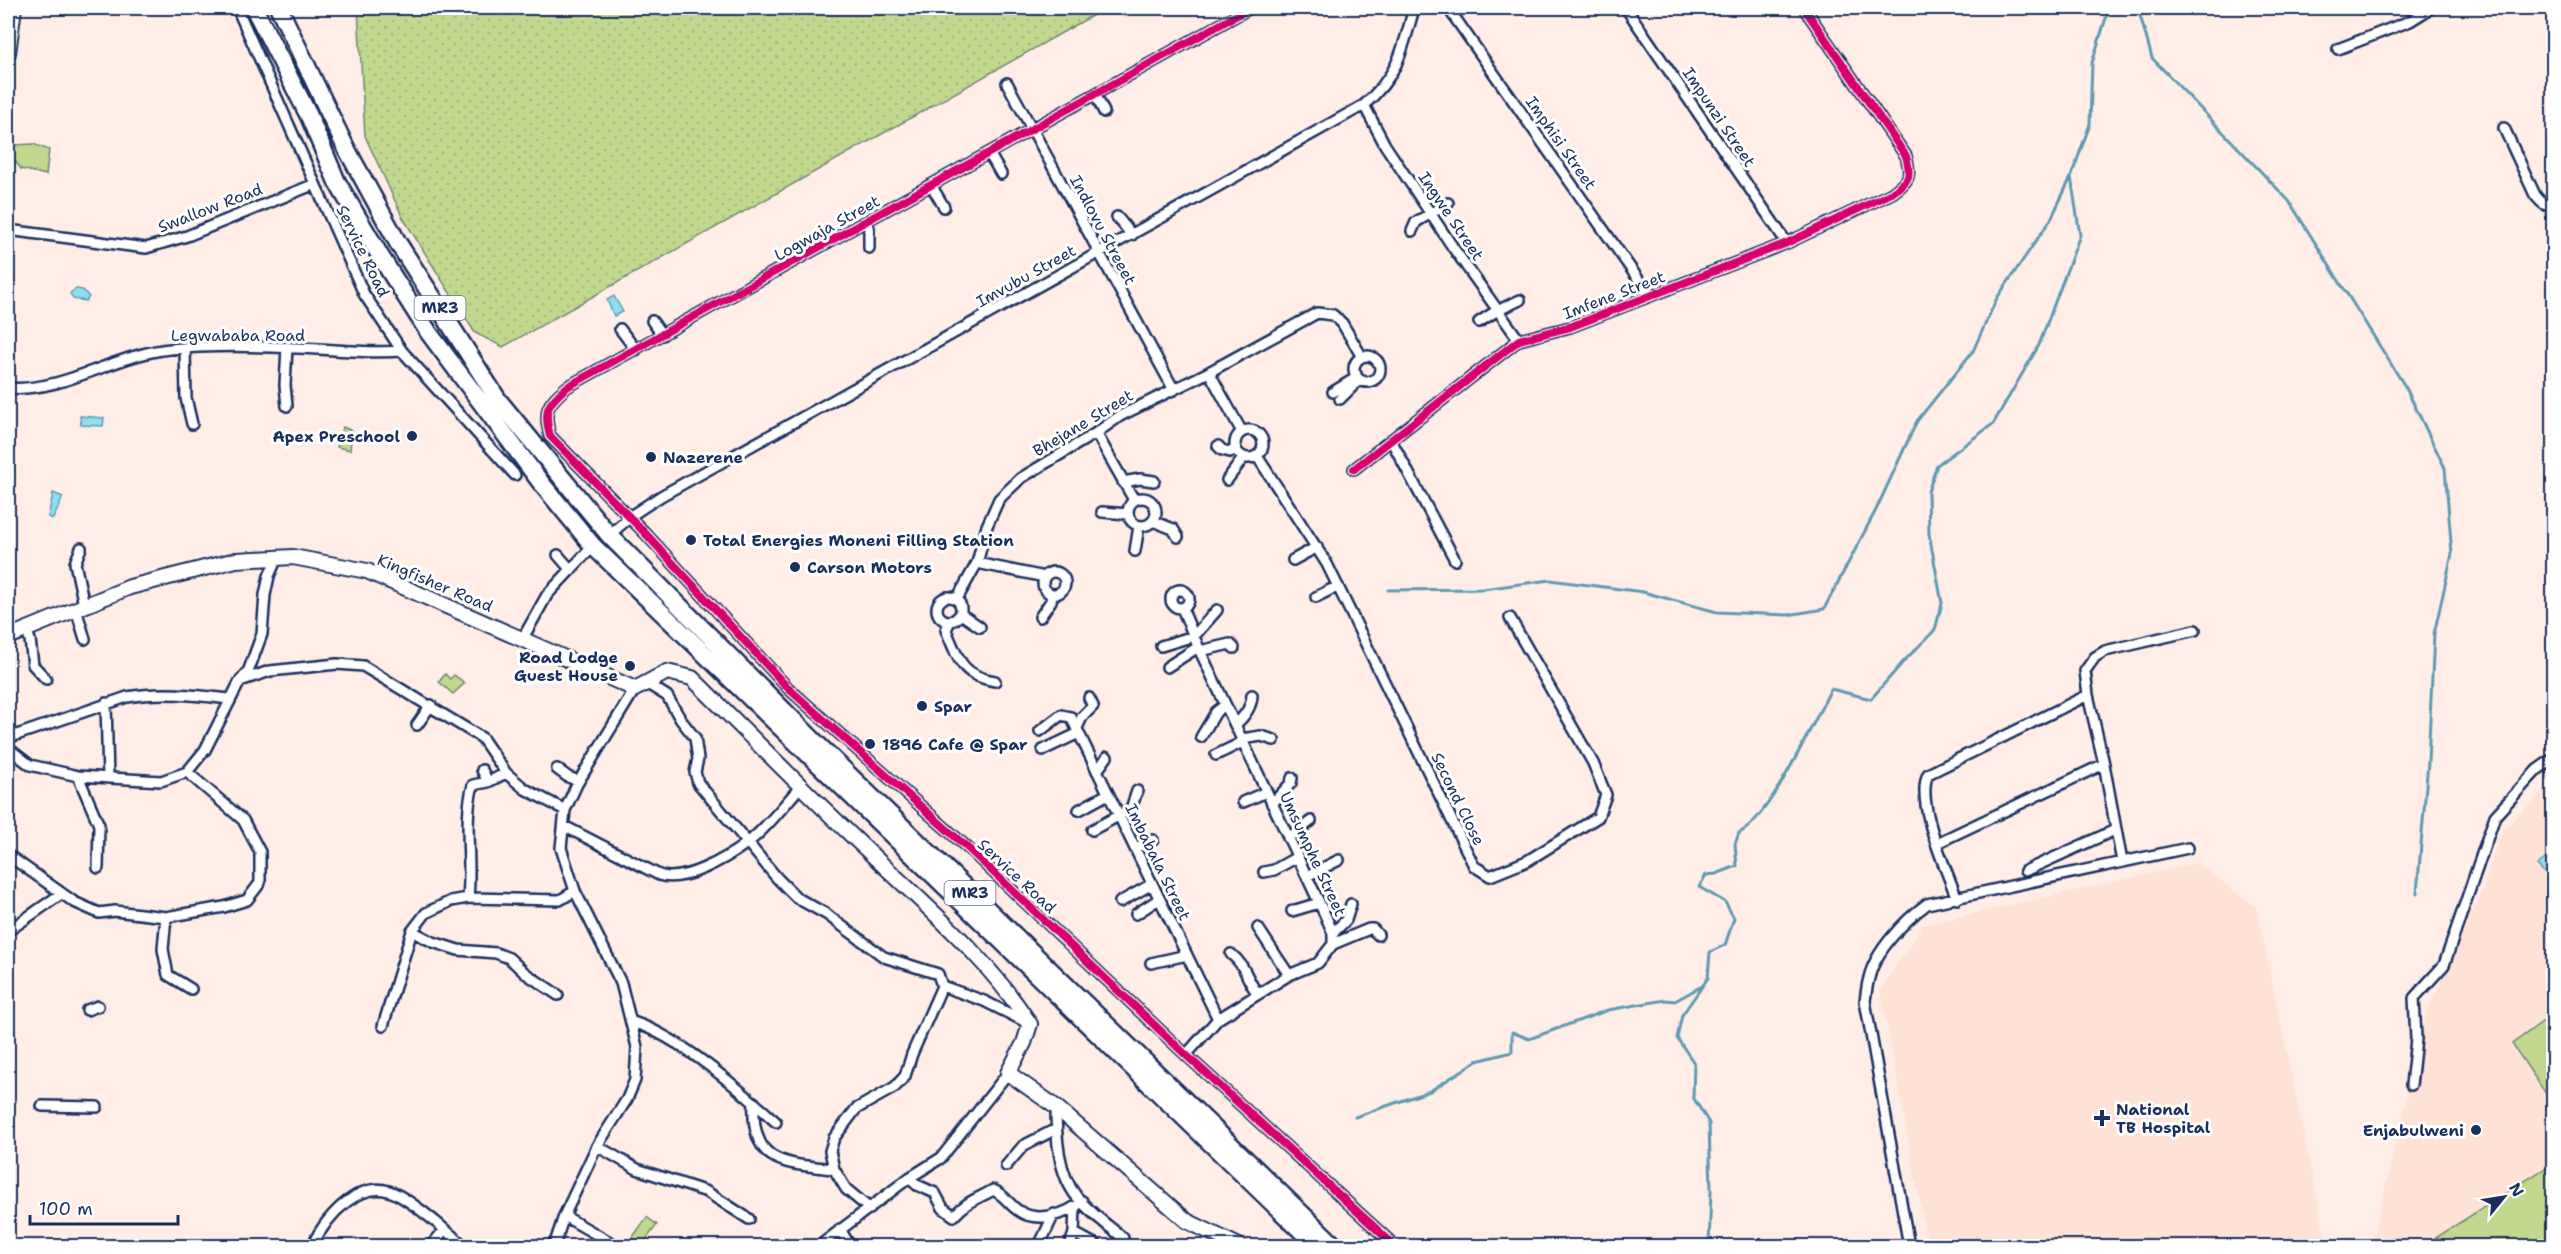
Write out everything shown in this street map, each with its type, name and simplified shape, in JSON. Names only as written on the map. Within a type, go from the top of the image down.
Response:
[{"type":"highway","name":"MR3","points":[[254,8],[309,116],[337,182],[429,333],[542,484],[594,546],[1317,1246]]},
{"type":"highway","name":"MR3","points":[[281,8],[303,60],[345,146],[398,243],[492,390],[609,535],[825,752],[1335,1246]]},
{"type":"street","points":[[8,53],[14,8]]},
{"type":"street","name":"Service Road","points":[[237,8],[364,294],[402,351],[515,475]]},
{"type":"street","name":"Logwaja Street","points":[[629,519],[550,436],[546,418],[550,402],[567,387],[1250,8]]},
{"type":"street","name":"Imvubu Street","points":[[609,535],[661,496],[1364,105],[1390,79],[1402,51],[1414,8]]},
{"type":"street","name":"Imphisi Street","points":[[1448,8],[1650,296]]},
{"type":"street","name":"Impunzi Street","points":[[1626,8],[1787,243]]},
{"type":"street","name":"Imfene Street","points":[[1354,469],[1519,340],[1570,327],[1787,243],[1892,194],[1906,182],[1910,173],[1906,156],[1804,8]]},
{"type":"street","points":[[2338,49],[2410,21],[2431,8]]},
{"type":"street","name":"Indlovu Streeet","points":[[1007,83],[1174,390]]},
{"type":"street","points":[[1095,94],[1104,112]]},
{"type":"street","name":"Ingwe Street","points":[[1364,105],[1384,145],[1519,340]]},
{"type":"street","points":[[2504,128],[2535,195],[2542,204],[2553,205]]},
{"type":"street","points":[[989,153],[1001,174]]},
{"type":"street","name":"Swallow Road","points":[[8,230],[146,248],[187,236],[315,184]]},
{"type":"street","points":[[931,185],[944,207]]},
{"type":"street","points":[[1412,231],[1416,222],[1448,203]]},
{"type":"street","points":[[1117,217],[1132,235]]},
{"type":"street","points":[[865,221],[869,228],[869,248]]},
{"type":"street","points":[[1479,322],[1520,300]]},
{"type":"street","name":"Bhejane Street","points":[[957,599],[977,563],[987,526],[999,499],[1020,478],[1096,433],[1120,416],[1209,372],[1317,313],[1333,315],[1342,323],[1362,357]]},
{"type":"street","points":[[652,321],[662,335]]},
{"type":"street","points":[[620,329],[636,350]]},
{"type":"street","points":[[185,348],[186,398],[192,424]]},
{"type":"street","name":"Legwababa Road","points":[[8,388],[42,388],[93,369],[158,352],[185,348],[287,348],[374,354],[402,351]]},
{"type":"street","points":[[287,348],[285,385],[287,406]]},
{"type":"street","points":[[1333,392],[1358,377],[1371,381],[1378,376],[1380,369],[1374,358],[1362,357],[1356,363],[1358,377],[1340,399]]},
{"type":"street","points":[[1209,372],[1242,432]]},
{"type":"street","points":[[1227,480],[1244,457],[1257,456],[1262,449],[1261,437],[1254,432],[1242,432],[1236,439],[1236,449],[1244,457]]},
{"type":"street","points":[[1096,433],[1134,500]]},
{"type":"street","points":[[1390,440],[1455,560]]},
{"type":"street","points":[[1218,446],[1230,452],[1236,449]]},
{"type":"street","name":"Second Close","points":[[1257,456],[1317,548],[1338,586],[1474,866],[1490,876],[1527,861],[1598,817],[1606,795],[1593,763],[1510,618]]},
{"type":"street","points":[[1124,482],[1140,479],[1154,481]]},
{"type":"street","points":[[1144,498],[1152,503],[1156,512],[1153,521],[1145,526],[1132,523],[1128,514],[1129,506],[1134,500],[1144,498]]},
{"type":"street","points":[[1102,512],[1128,514]]},
{"type":"street","name":"Service Road","points":[[629,519],[788,688],[971,851],[1186,1055],[1395,1246]]},
{"type":"street","points":[[1153,521],[1173,529],[1178,537]]},
{"type":"street","points":[[1135,551],[1139,526]]},
{"type":"street","points":[[523,638],[547,595],[594,546]]},
{"type":"street","points":[[81,548],[75,563],[85,639]]},
{"type":"street","points":[[1293,560],[1317,548]]},
{"type":"street","points":[[558,555],[571,570]]},
{"type":"street","name":"Kingfisher Road","points":[[8,637],[130,587],[236,560],[292,556],[367,571],[641,686]]},
{"type":"street","points":[[8,748],[30,765],[78,776],[161,781],[187,772],[205,750],[230,699],[248,672],[262,634],[265,595],[277,558]]},
{"type":"street","points":[[977,563],[1045,577]]},
{"type":"street","points":[[1056,572],[1064,578],[1064,588],[1052,594],[1044,588],[1045,577],[1056,572]]},
{"type":"street","points":[[1316,597],[1338,586]]},
{"type":"street","points":[[1040,616],[1051,602],[1052,594]]},
{"type":"street","points":[[945,598],[957,599],[961,606],[961,614],[956,620],[941,618],[937,607],[945,598]]},
{"type":"street","name":"Umsumphe Street","points":[[1182,608],[1225,705],[1333,933],[1334,944],[1318,963],[1289,975],[1218,1019],[1186,1055]]},
{"type":"street","points":[[1161,646],[1194,636],[1217,610]]},
{"type":"street","points":[[961,614],[980,627]]},
{"type":"street","points":[[950,621],[946,630],[963,668],[979,678],[995,681]]},
{"type":"street","points":[[26,629],[30,640],[33,665],[46,678]]},
{"type":"street","points":[[2122,862],[2085,671],[2095,657],[2105,651],[2195,630]]},
{"type":"street","points":[[1167,667],[1199,649],[1230,644],[1234,648]]},
{"type":"street","points":[[240,681],[270,671],[337,664],[363,666],[431,705],[482,738],[506,772],[525,789],[565,810]]},
{"type":"street","points":[[554,1246],[564,1216],[597,1146],[627,1099],[634,1080],[637,1047],[633,1022],[621,984],[575,891],[561,848],[565,810],[579,781],[641,686],[667,672],[692,678],[801,786],[934,911],[1011,994],[1030,1024],[1024,1043],[1008,1073],[941,1158],[909,1178],[819,1246]]},
{"type":"street","points":[[641,686],[668,696],[681,720],[695,738],[698,759],[695,772],[698,783],[777,879],[797,898],[826,914],[884,957],[938,974],[942,986],[912,1053],[905,1076],[895,1087],[856,1109],[834,1138],[830,1151],[834,1169],[846,1189],[870,1209]]},
{"type":"street","points":[[8,738],[106,703],[147,694],[230,699]]},
{"type":"street","points":[[1957,899],[1926,809],[1923,785],[1928,774],[2088,694]]},
{"type":"street","points":[[1234,724],[1243,718],[1252,701],[1252,695]]},
{"type":"street","points":[[1043,750],[1078,731],[1082,717],[1093,706],[1089,698]]},
{"type":"street","points":[[106,703],[108,778]]},
{"type":"street","points":[[417,725],[431,705]]},
{"type":"street","points":[[1201,737],[1216,712],[1225,705]]},
{"type":"street","name":"Imbabala Street","points":[[1040,731],[1061,715],[1071,717],[1218,1019]]},
{"type":"street","points":[[1216,755],[1242,741],[1261,736],[1274,740]]},
{"type":"street","points":[[1097,771],[1107,757]]},
{"type":"street","points":[[2411,1085],[2416,1039],[2414,998],[2444,965],[2494,816],[2537,770],[2553,758]]},
{"type":"street","points":[[1937,843],[2104,764]]},
{"type":"street","points":[[557,769],[567,777],[579,781]]},
{"type":"street","points":[[483,770],[488,782]]},
{"type":"street","points":[[8,855],[61,894],[99,913],[115,911],[166,917],[224,907],[247,900],[260,883],[260,852],[243,820],[187,772]]},
{"type":"street","points":[[468,898],[471,866],[467,806],[473,785],[488,782],[506,772]]},
{"type":"street","points":[[78,776],[99,825],[98,868]]},
{"type":"street","points":[[1272,804],[1292,783],[1292,778]]},
{"type":"street","points":[[564,826],[659,875],[673,879],[695,872],[748,842],[801,786]]},
{"type":"street","points":[[1092,830],[1131,808],[1137,791]]},
{"type":"street","points":[[1244,802],[1266,792]]},
{"type":"street","points":[[1079,810],[1108,794]]},
{"type":"street","points":[[1288,838],[1311,821]]},
{"type":"street","points":[[2025,871],[2115,830]]},
{"type":"street","points":[[1135,848],[1153,840]]},
{"type":"street","points":[[1909,1246],[1865,1001],[1869,976],[1884,949],[1906,919],[1927,904],[2188,848]]},
{"type":"street","points":[[1264,872],[1274,870],[1297,857]]},
{"type":"street","points":[[1307,876],[1339,860]]},
{"type":"street","points":[[1120,902],[1152,884]]},
{"type":"street","points":[[383,1026],[412,932],[426,913],[451,901],[468,898],[560,900],[575,891]]},
{"type":"street","points":[[8,931],[61,894]]},
{"type":"street","points":[[1136,914],[1159,899]]},
{"type":"street","points":[[1292,911],[1319,903]]},
{"type":"street","points":[[1333,933],[1346,920],[1351,904]]},
{"type":"street","points":[[166,917],[163,949],[168,975],[191,989]]},
{"type":"street","points":[[1258,928],[1289,975]]},
{"type":"street","points":[[1334,944],[1369,929],[1373,929],[1378,935]]},
{"type":"street","points":[[412,932],[458,950],[496,953],[509,958],[525,973],[558,995]]},
{"type":"street","points":[[1231,954],[1247,972],[1249,982],[1255,990],[1262,992]]},
{"type":"street","points":[[1151,963],[1186,955]]},
{"type":"street","points":[[942,986],[984,1000],[1030,1024]]},
{"type":"street","points":[[87,1010],[98,1006]]},
{"type":"street","points":[[633,1022],[652,1028],[679,1046],[754,1102],[776,1122]]},
{"type":"street","points":[[1008,1073],[1056,1107],[1186,1221],[1239,1246]]},
{"type":"street","points":[[754,1102],[755,1131],[761,1145],[772,1158],[834,1169]]},
{"type":"street","points":[[42,1106],[97,1107]]},
{"type":"street","points":[[1056,1107],[1056,1129],[1064,1174],[1078,1204],[1123,1238]]},
{"type":"street","points":[[1006,1166],[1023,1146],[1056,1129]]},
{"type":"street","points":[[597,1146],[637,1169],[707,1192],[749,1219]]},
{"type":"street","points":[[909,1178],[917,1185],[935,1193],[943,1208],[954,1216],[970,1200],[982,1197],[993,1190],[1002,1193],[1021,1213],[1033,1217],[1054,1214],[1078,1204]]},
{"type":"street","points":[[312,1246],[318,1234],[338,1210],[355,1196],[374,1188],[397,1193],[465,1246]]},
{"type":"street","points":[[1070,1245],[1078,1204]]},
{"type":"street","points":[[1039,1246],[1054,1214]]},
{"type":"street","points":[[564,1216],[617,1246]]},
{"type":"street","points":[[840,1229],[850,1246]]},
{"type":"street","points":[[432,1246],[444,1230]]},
{"type":"street","points":[[1074,1233],[1098,1246]]},
{"type":"shaded area","name":"Enjabulweni","points":[[2553,783],[2553,1246],[2371,1246],[2427,1013],[2483,889],[2501,831]]},
{"type":"shaded area","name":"National TB Hospital","points":[[2197,863],[2257,908],[2327,1246],[1928,1246],[1880,990],[1923,925]]},
{"type":"green space","points":[[358,8],[1106,8],[503,347],[475,333],[403,218],[365,136]]},
{"type":"green space","points":[[33,144],[49,150],[46,175],[21,169],[12,157],[14,145]]},
{"type":"green space","points":[[343,427],[352,431],[350,450],[337,447]]},
{"type":"green space","points":[[445,674],[450,679],[454,675],[465,683],[453,694],[439,682]]},
{"type":"green space","points":[[2553,1014],[2553,1104],[2512,1044]]},
{"type":"green space","points":[[2553,1163],[2553,1246],[2423,1246]]},
{"type":"green space","points":[[647,1217],[657,1225],[641,1246],[630,1241]]},
{"type":"water","points":[[76,289],[83,290],[89,297],[86,301],[73,299],[70,293]]},
{"type":"water","points":[[614,296],[623,312],[614,316],[607,300]]},
{"type":"water","points":[[80,416],[104,418],[103,426],[81,425]]},
{"type":"water","points":[[53,493],[63,497],[53,519],[48,517]]},
{"type":"water","points":[[2553,853],[2553,872],[2548,876],[2537,865]]},
{"type":"waterway","points":[[1388,590],[1483,589],[1550,580],[1643,592],[1717,612],[1788,615],[1824,609],[1876,510],[1917,421],[1973,351],[1997,298],[2051,219],[2071,177],[2090,124],[2092,63],[2109,8]]},
{"type":"waterway","points":[[2138,8],[2152,58],[2289,201],[2406,388],[2445,468],[2452,554],[2434,634],[2428,762],[2417,893]]},
{"type":"waterway","points":[[1709,1246],[1711,1191],[1709,1123],[1693,1097],[1694,1063],[1677,1038],[1682,1015],[1708,978],[1710,952],[1725,945],[1734,918],[1725,902],[1699,887],[1706,875],[1716,874],[1737,866],[1735,844],[1739,833],[1751,825],[1776,791],[1831,689],[1871,699],[1935,630],[1942,603],[1929,534],[1928,492],[1937,465],[1993,424],[2039,345],[2080,235],[2071,177]]},
{"type":"waterway","points":[[1355,1117],[1430,1091],[1477,1061],[1512,1052],[1512,1032],[1529,1039],[1608,1010],[1665,1000],[1675,1001],[1700,987]]},
{"type":"cycle path","points":[[1250,8],[567,387],[551,403],[547,420],[550,436],[645,533],[788,688],[971,851],[1186,1055],[1395,1246]]},
{"type":"cycle path","points":[[1354,469],[1519,340],[1570,327],[1787,243],[1892,193],[1902,185],[1909,174],[1906,156],[1804,8]]},
{"type":"place","name":"Apex Preschool","points":[[412,436]]},
{"type":"place","name":"Nazerene","points":[[651,457]]},
{"type":"place","name":"Total Energies Moneni Filling Station","points":[[691,540]]},
{"type":"place","name":"Carson Motors","points":[[795,567]]},
{"type":"place","name":"Road Lodge Guest House","points":[[630,666]]},
{"type":"place","name":"Spar","points":[[922,706]]},
{"type":"place","name":"1896 Cafe @ Spar","points":[[870,744]]},
{"type":"place","name":"National TB Hospital","points":[[2102,1118]]},
{"type":"place","name":"Enjabulweni","points":[[2476,1130]]}]
